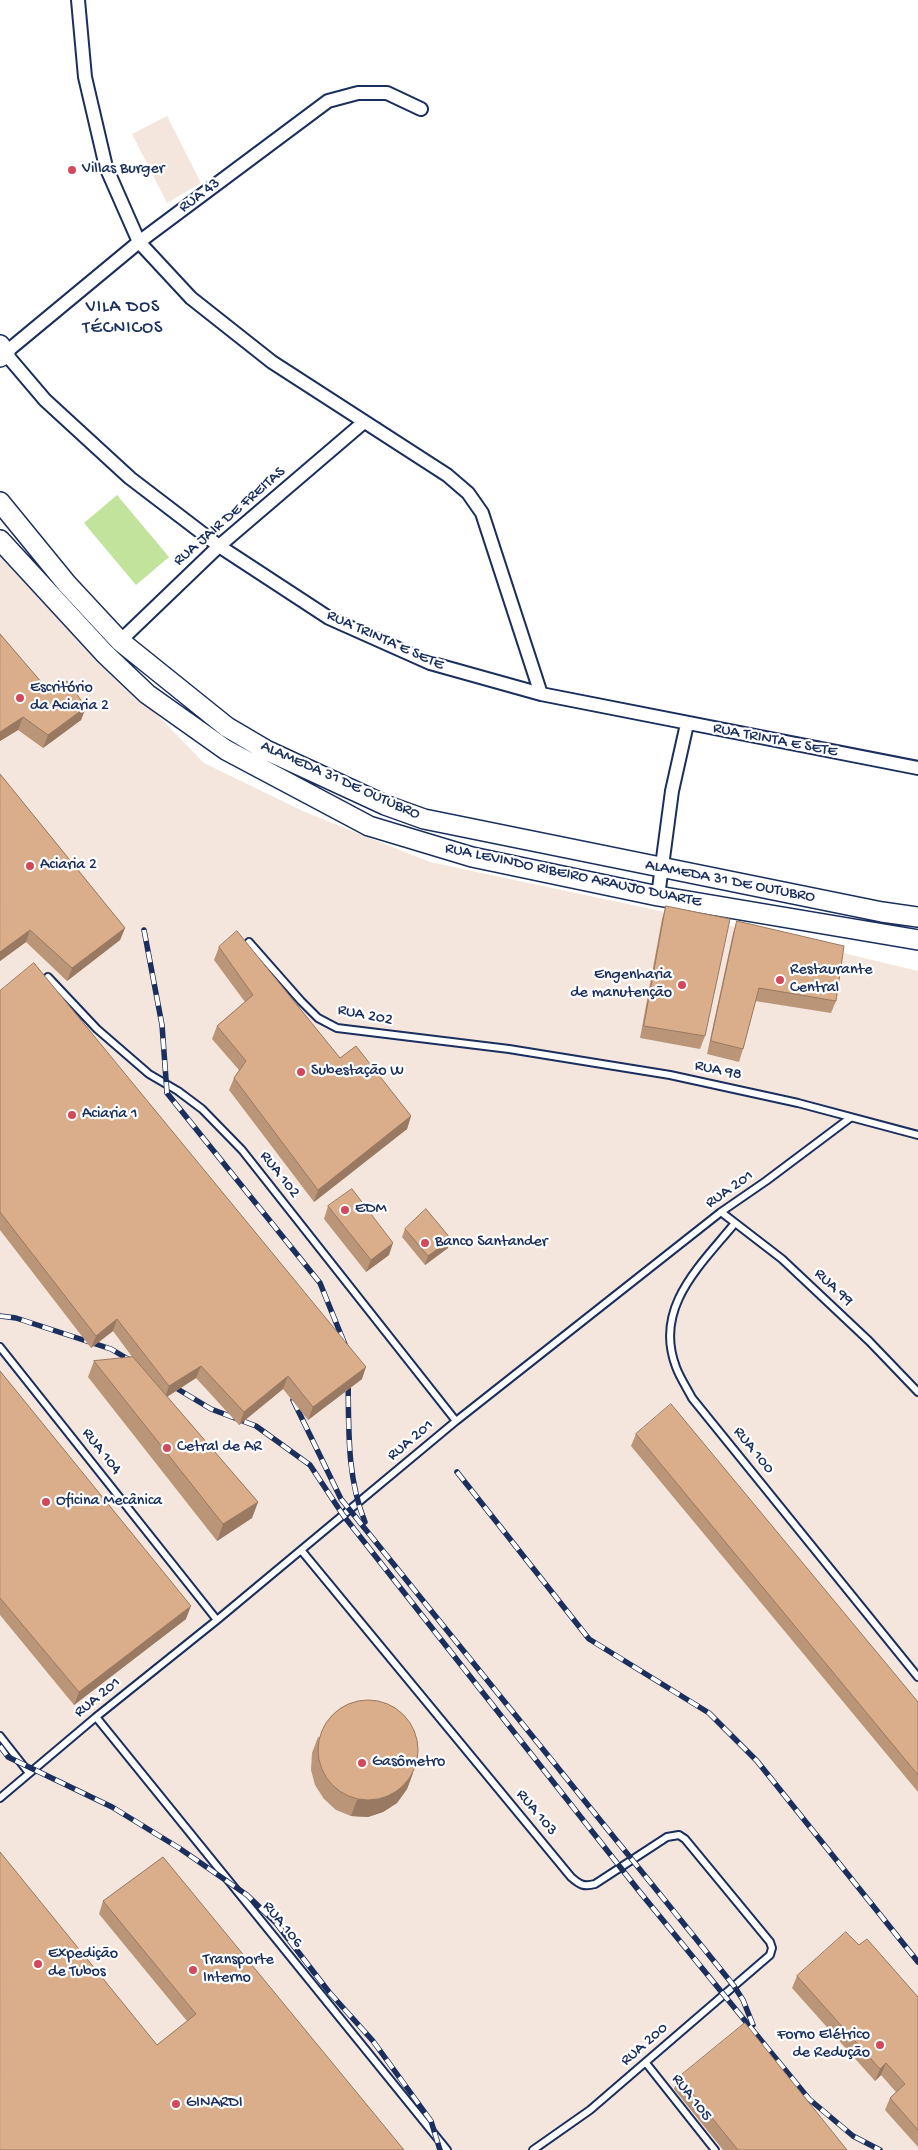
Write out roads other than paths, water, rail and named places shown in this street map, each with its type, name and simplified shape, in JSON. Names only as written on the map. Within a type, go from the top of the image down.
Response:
[{"type":"main road","name":"ALAMEDA 31 DE OUTUBRO","points":[[0,502],[67,584],[120,640],[236,733],[266,750],[385,805],[424,819],[918,918]]},
{"type":"main road","name":"RUA LEVINDO RIBEIRO ARAUJO DUARTE","points":[[0,540],[105,654],[147,694],[226,750],[369,826],[472,857],[658,896],[918,940]]},
{"type":"main road","points":[[226,750],[236,733]]},
{"type":"street","points":[[78,0],[85,77],[106,167],[139,242],[191,298],[272,362],[447,476],[468,493],[482,513],[541,694]]},
{"type":"street","name":"RUA 43","points":[[2,352],[139,242],[328,101],[358,92],[387,93],[421,109]]},
{"type":"street","name":"RUA TRINTA E SETE","points":[[2,352],[45,400],[130,478],[220,546],[329,618],[430,664],[541,694],[918,768]]},
{"type":"street","name":"RUA JAIR DE FREITAS","points":[[120,640],[220,546],[364,422]]},
{"type":"street","points":[[658,896],[672,791],[687,724]]},
{"type":"lane","name":"RUA 202","points":[[249,942],[318,1018],[337,1028],[509,1049]]},
{"type":"lane","name":"RUA 102","points":[[48,977],[97,1029],[149,1074],[178,1091],[202,1110],[242,1150],[456,1421]]},
{"type":"lane","points":[[91,1035],[97,1029]]},
{"type":"lane","name":"RUA 98","points":[[509,1049],[670,1075],[798,1103],[918,1135]]},
{"type":"lane","name":"RUA 201","points":[[0,1798],[456,1421],[721,1212],[850,1118]]},
{"type":"lane","name":"RUA 99","points":[[721,1212],[782,1259],[870,1341],[918,1392]]},
{"type":"lane","name":"RUA 100","points":[[735,1223],[687,1282],[672,1312],[670,1345],[676,1367],[692,1398],[918,1677]]},
{"type":"lane","name":"RUA 104","points":[[0,1347],[217,1620]]},
{"type":"lane","name":"RUA 103","points":[[301,1550],[571,1877],[580,1885],[595,1884],[667,1838],[679,1835],[685,1839],[770,1942],[772,1948],[770,1955]]},
{"type":"lane","name":"RUA 106","points":[[96,1717],[446,2150]]},
{"type":"lane","points":[[0,1736],[30,1773]]},
{"type":"lane","name":"RUA 200","points":[[533,2150],[590,2110],[770,1955]]},
{"type":"lane","name":"RUA 105","points":[[646,2063],[715,2150]]},
{"type":"railway","points":[[144,930],[162,1025],[167,1093],[320,1283],[348,1352]]},
{"type":"railway","points":[[0,1316],[16,1318],[111,1349],[138,1365]]},
{"type":"railway","points":[[348,1374],[350,1450],[354,1486],[365,1522]]},
{"type":"railway","points":[[166,1382],[211,1409],[256,1426],[310,1465],[343,1515],[639,1891],[809,2099],[853,2136],[880,2150]]},
{"type":"railway","points":[[293,1400],[341,1499],[734,1986],[743,2000],[753,2025]]},
{"type":"railway","points":[[457,1472],[589,1639],[709,1713],[757,1761],[918,1962]]},
{"type":"railway","points":[[0,1746],[8,1757],[112,1807],[179,1848],[247,1895],[276,1923],[329,1992],[373,2041],[431,2121],[440,2150]]},
{"type":"place","name":"Villas Burger","points":[[72,170]]},
{"type":"place","name":"Escritório da Aciaria 2","points":[[20,698]]},
{"type":"place","name":"Aciaria 2","points":[[30,866]]},
{"type":"place","name":"Restaurante Central","points":[[780,980]]},
{"type":"place","name":"Engenharia de manutenção","points":[[682,985]]},
{"type":"place","name":"Subestação W","points":[[301,1072]]},
{"type":"place","name":"Aciaria 1","points":[[72,1115]]},
{"type":"place","name":"EDM","points":[[345,1210]]},
{"type":"place","name":"Banco Santander","points":[[425,1243]]},
{"type":"place","name":"Cetral de AR","points":[[167,1448]]},
{"type":"place","name":"Oficina Mecânica","points":[[46,1502]]},
{"type":"place","name":"Gasômetro","points":[[362,1763]]},
{"type":"place","name":"Expedição de Tubos","points":[[38,1964]]},
{"type":"place","name":"Transporte Interno","points":[[193,1970]]},
{"type":"place","name":"Forno Elétrico de Redução","points":[[880,2045]]},
{"type":"place","name":"GINARDI","points":[[176,2104]]},
{"type":"district","name":"VILA DOS TÉCNICOS","points":[[123,318]]}]
